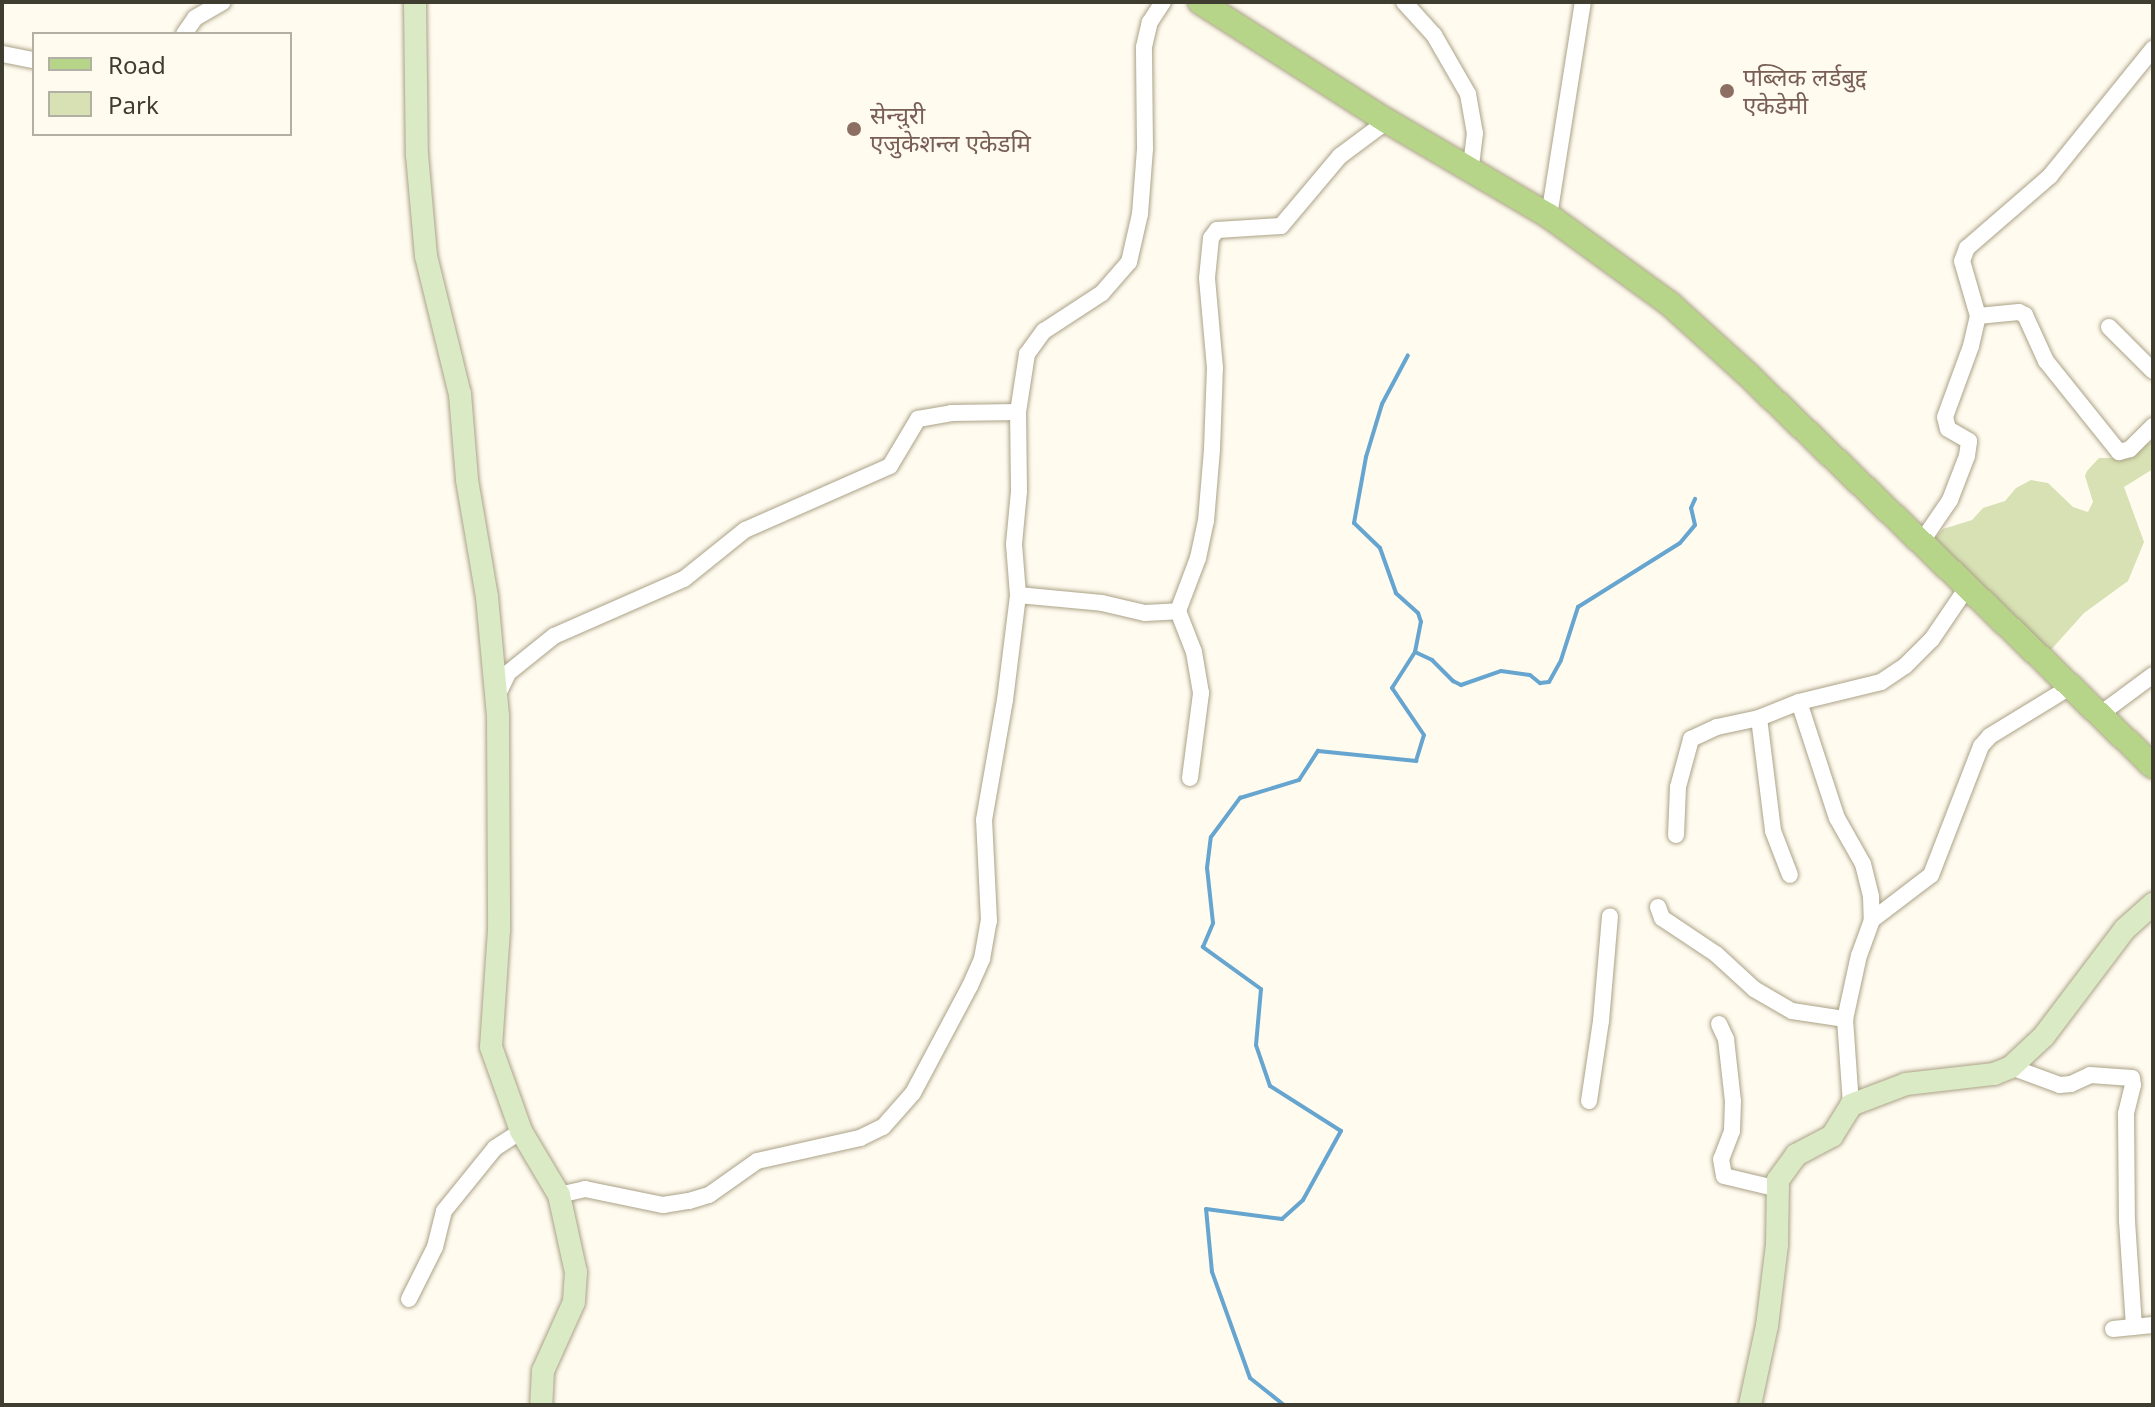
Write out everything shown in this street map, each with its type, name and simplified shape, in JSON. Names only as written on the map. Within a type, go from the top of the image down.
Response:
[{"type":"main road","points":[[1200,2],[1387,121],[1549,216],[1670,304],[1746,373],[1963,586],[2153,766]]},
{"type":"street","points":[[185,32],[195,18],[223,2]]},
{"type":"street","points":[[415,2],[417,155],[426,256],[460,394],[467,480],[487,597],[496,697],[499,930],[491,1047],[521,1131],[559,1195],[576,1272],[574,1302],[543,1371],[541,1405]]},
{"type":"street","points":[[559,1195],[585,1189],[663,1205],[709,1195],[757,1161],[860,1138],[883,1127],[913,1093],[982,959],[989,921],[984,820],[1005,700],[1018,595],[1014,544],[1019,491],[1018,412],[1027,354],[1044,331],[1102,293],[1129,262],[1140,214],[1145,149],[1144,47],[1150,22],[1163,2]]},
{"type":"street","points":[[1404,2],[1434,35],[1468,94],[1475,133],[1471,168]]},
{"type":"street","points":[[1549,216],[1583,2]]},
{"type":"street","points":[[1924,548],[1950,500],[1967,456],[1969,441],[1948,429],[1945,417],[1971,346],[1978,316],[1962,261],[1967,248],[2050,176],[2153,49]]},
{"type":"street","points":[[2,54],[32,60]]},
{"type":"street","points":[[1190,778],[1201,693],[1194,652],[1178,611],[1200,546],[1211,463],[1215,368],[1207,278],[1211,238],[1217,230],[1281,226],[1340,156],[1387,121]]},
{"type":"street","points":[[1978,316],[2019,312],[2025,315],[2046,361],[2119,452],[2130,449],[2153,426]]},
{"type":"street","points":[[2109,327],[2153,371]]},
{"type":"street","points":[[496,697],[508,673],[554,636],[684,579],[745,530],[890,466],[918,419],[951,413],[1018,412]]},
{"type":"street","points":[[1676,835],[1678,787],[1691,739],[1717,727],[1759,718],[1799,702],[1881,682],[1905,666],[1932,639],[1963,586]]},
{"type":"street","points":[[1018,595],[1102,603],[1145,613],[1178,611]]},
{"type":"street","points":[[2099,715],[2153,675]]},
{"type":"street","points":[[1872,920],[1931,875],[1981,746],[1990,736],[2070,687]]},
{"type":"street","points":[[1750,1405],[1767,1326],[1777,1245],[1778,1180],[1796,1155],[1832,1136],[1851,1105],[1845,1019],[1859,955],[1872,920],[1871,897],[1863,864],[1837,818],[1799,702]]},
{"type":"street","points":[[1759,718],[1773,831],[1790,875]]},
{"type":"street","points":[[1851,1105],[1906,1084],[1994,1074],[2011,1067],[2044,1036],[2125,929],[2153,904]]},
{"type":"street","points":[[1658,907],[1662,918],[1716,954],[1754,989],[1792,1011],[1845,1019]]},
{"type":"street","points":[[1589,1101],[1601,1021],[1610,916]]},
{"type":"street","points":[[1719,1024],[1726,1039],[1733,1101],[1732,1131],[1721,1159],[1724,1176],[1778,1189]]},
{"type":"street","points":[[2011,1067],[2060,1085],[2071,1084],[2090,1075],[2132,1078],[2126,1114],[2126,1190],[2134,1327]]},
{"type":"street","points":[[409,1299],[435,1247],[444,1211],[495,1148],[521,1131]]},
{"type":"street","points":[[2113,1329],[2153,1325]]},
{"type":"green space","points":[[2153,440],[2153,469],[2124,487],[2144,542],[2128,581],[2084,613],[2049,652],[1933,540],[1943,529],[1972,520],[1983,508],[2005,501],[2016,488],[2031,480],[2048,483],[2073,507],[2088,512],[2093,502],[2085,476],[2087,471],[2099,458],[2126,458]]},
{"type":"waterway","points":[[1284,1405],[1250,1378],[1212,1272],[1206,1209],[1282,1219],[1303,1200],[1341,1131],[1270,1086],[1256,1045],[1261,989],[1203,947],[1213,923],[1207,868],[1211,837],[1240,798],[1299,780],[1318,751],[1416,761],[1424,735],[1392,688],[1415,652],[1421,622],[1418,613],[1396,593],[1380,548],[1354,523],[1366,457],[1382,404],[1408,355]]},
{"type":"waterway","points":[[1415,652],[1432,660],[1461,685],[1501,671],[1530,675],[1540,683],[1549,682],[1561,660],[1578,607],[1680,543],[1695,525],[1691,508],[1695,499]]},
{"type":"place","name":"पब्लिक लर्डबुद्द एकेडेमी","points":[[1727,91]]},
{"type":"place","name":"सेन्चुरी एजुकेशन्ल एकेडमि","points":[[854,129]]}]
